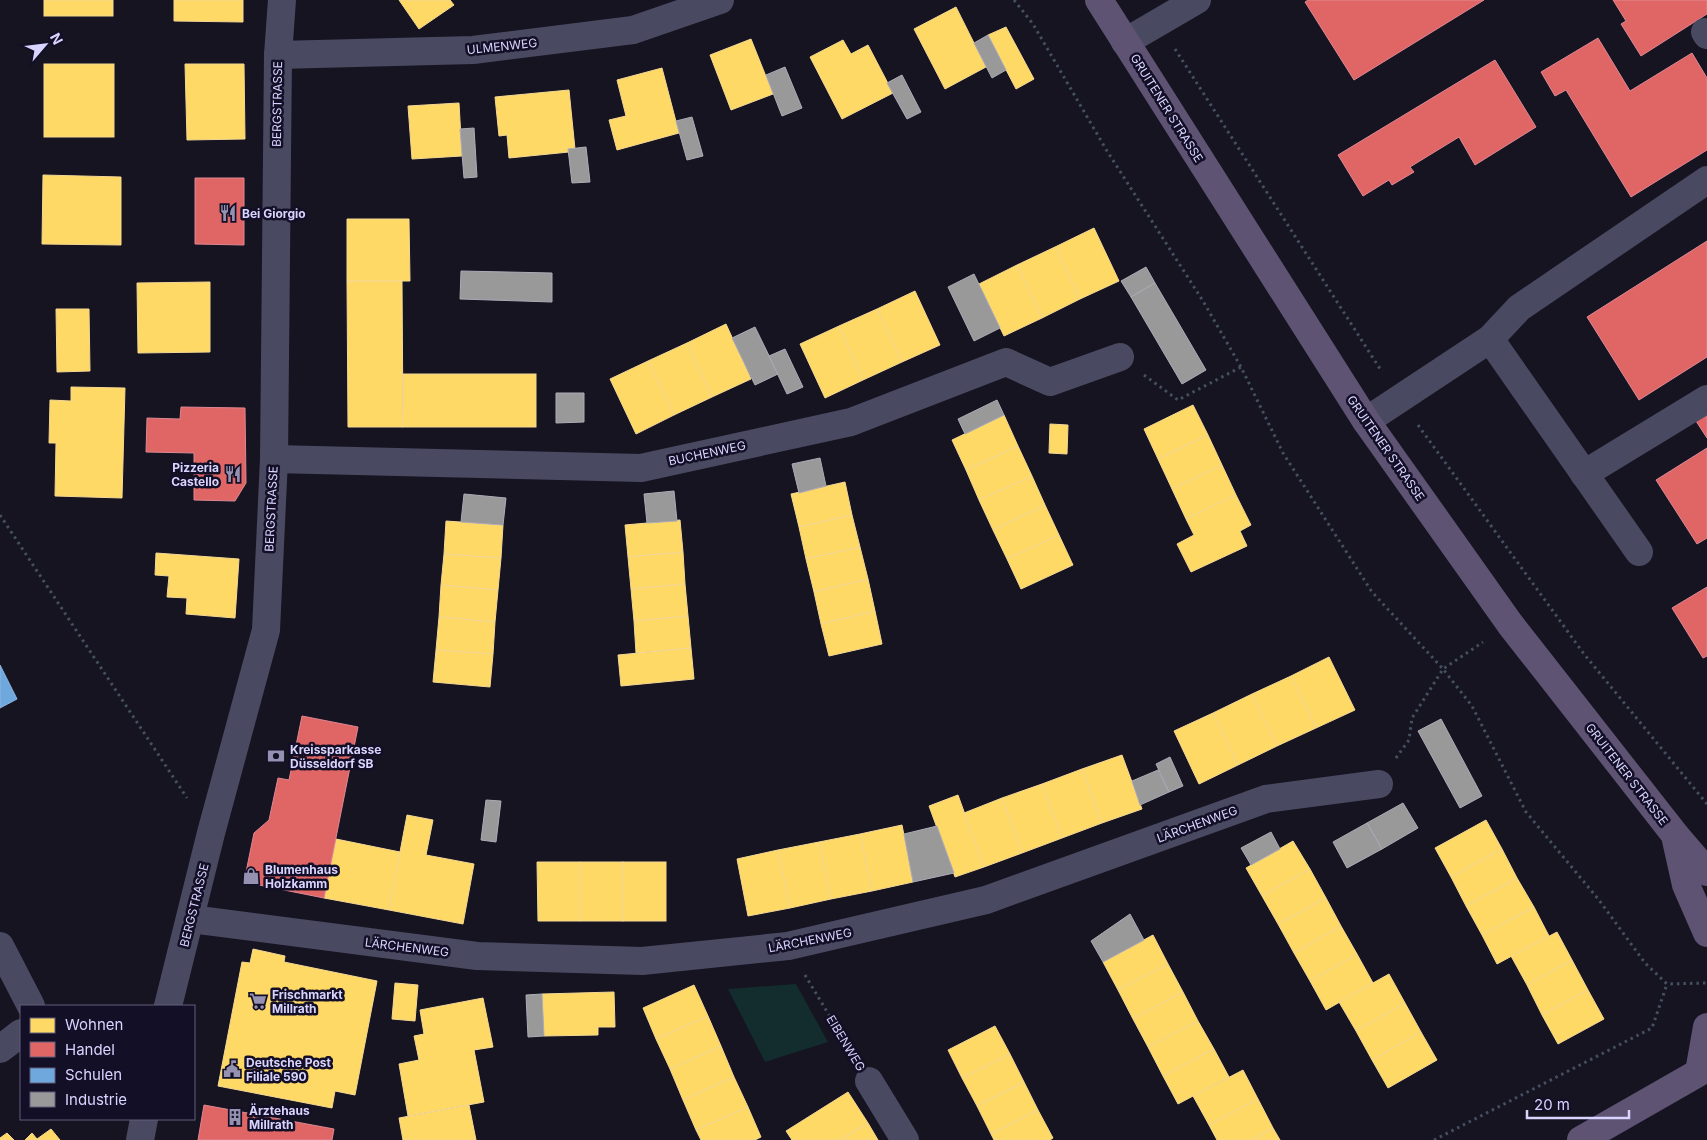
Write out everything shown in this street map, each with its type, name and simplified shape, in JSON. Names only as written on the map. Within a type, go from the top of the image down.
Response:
[{"type":"main road","name":"GRUITENER STRASSE","points":[[1099,0],[1366,422],[1510,624],[1676,836],[1707,872]]},
{"type":"main road","points":[[1676,836],[1686,885],[1707,933]]},
{"type":"main road","points":[[1581,1140],[1703,1070],[1707,1027]]},
{"type":"street","name":"BERGSTRASSE","points":[[168,1005],[191,919],[210,833],[266,630],[274,459],[278,55],[282,0]]},
{"type":"street","name":"ULMENWEG","points":[[278,55],[473,50],[633,30],[720,0]]},
{"type":"street","points":[[1125,42],[1197,0]]},
{"type":"street","points":[[1366,422],[1490,339],[1519,308],[1707,180]]},
{"type":"street","points":[[1490,339],[1639,552]]},
{"type":"street","name":"BUCHENWEG","points":[[274,459],[641,468],[851,422],[1006,362],[1050,382],[1120,357]]},
{"type":"street","points":[[1584,474],[1707,399]]},
{"type":"street","name":"LÄRCHENWEG","points":[[191,919],[477,956],[642,961],[788,946],[986,900],[1266,799],[1379,784]]},
{"type":"street","points":[[0,946],[30,1005]]},
{"type":"street","points":[[0,1049],[20,1034]]},
{"type":"street","name":"EIBENWEG","points":[[869,1081],[905,1140]]},
{"type":"street","points":[[140,1140],[144,1120]]},
{"type":"path","points":[[1014,0],[1033,24],[1107,151],[1202,301],[1241,367],[1283,453],[1372,592],[1443,669],[1472,706],[1526,812],[1599,900],[1645,963],[1668,984],[1707,983]]},
{"type":"path","points":[[1120,357],[1178,400],[1241,367]]},
{"type":"path","points":[[0,516],[210,833]]},
{"type":"path","points":[[1379,784],[1409,740],[1412,718],[1443,669],[1510,624]]},
{"type":"path","name":"EIBENWEG","points":[[788,946],[869,1081]]},
{"type":"path","points":[[1434,1140],[1652,1028],[1668,984]]},
{"type":"green space","points":[[796,984],[828,1042],[765,1062],[728,989]]},
{"type":"building: Wohnen","points":[[44,0],[113,0],[113,16],[44,16]]},
{"type":"building: Wohnen","points":[[174,0],[243,0],[243,22],[174,21]]},
{"type":"building: Wohnen","points":[[399,0],[450,0],[454,5],[419,29]]},
{"type":"building: Wohnen","points":[[956,7],[986,67],[945,89],[914,29]]},
{"type":"building: Wohnen","points":[[1006,27],[1034,79],[1016,89],[988,35]]},
{"type":"building: Wohnen","points":[[751,39],[773,94],[731,110],[710,55]]},
{"type":"building: Wohnen","points":[[843,40],[851,54],[868,45],[893,93],[842,119],[810,57]]},
{"type":"building: Wohnen","points":[[44,64],[114,64],[114,137],[44,137]]},
{"type":"building: Wohnen","points":[[185,64],[244,64],[245,139],[187,140]]},
{"type":"building: Wohnen","points":[[662,68],[679,133],[617,150],[609,120],[626,116],[617,80]]},
{"type":"building: Wohnen","points":[[569,90],[575,149],[568,149],[569,152],[509,158],[507,135],[499,136],[495,97]]},
{"type":"building: Wohnen","points":[[459,103],[462,156],[412,159],[408,106]]},
{"type":"building: Wohnen","points":[[43,175],[121,177],[121,245],[42,244]]},
{"type":"building: Wohnen","points":[[347,219],[409,219],[410,281],[347,281]]},
{"type":"building: Wohnen","points":[[1094,228],[1119,281],[1080,299],[1055,247]]},
{"type":"building: Wohnen","points":[[1055,247],[1080,299],[1042,318],[1017,265]]},
{"type":"building: Wohnen","points":[[1017,265],[1042,318],[1004,336],[979,284]]},
{"type":"building: Wohnen","points":[[347,281],[402,281],[403,427],[348,427]]},
{"type":"building: Wohnen","points":[[210,282],[210,352],[138,353],[137,283]]},
{"type":"building: Wohnen","points":[[915,291],[940,345],[902,362],[877,309]]},
{"type":"building: Wohnen","points":[[56,309],[89,309],[90,371],[57,372]]},
{"type":"building: Wohnen","points":[[877,309],[902,362],[863,380],[839,326]]},
{"type":"building: Wohnen","points":[[726,324],[751,379],[712,397],[687,343]]},
{"type":"building: Wohnen","points":[[839,326],[863,380],[825,398],[800,344]]},
{"type":"building: Wohnen","points":[[687,343],[712,397],[674,415],[648,361]]},
{"type":"building: Wohnen","points":[[648,361],[674,415],[636,434],[610,379]]},
{"type":"building: Wohnen","points":[[403,374],[536,374],[536,427],[403,427]]},
{"type":"building: Wohnen","points":[[71,387],[125,388],[122,498],[55,496],[56,443],[49,443],[50,400],[71,401]]},
{"type":"building: Wohnen","points":[[1193,405],[1208,435],[1158,459],[1144,429]]},
{"type":"building: Wohnen","points":[[1004,415],[1018,446],[966,470],[952,440]]},
{"type":"building: Wohnen","points":[[1050,424],[1068,425],[1067,454],[1049,453]]},
{"type":"building: Wohnen","points":[[1208,435],[1222,465],[1172,489],[1158,459]]},
{"type":"building: Wohnen","points":[[1018,446],[1032,476],[979,500],[966,470]]},
{"type":"building: Wohnen","points":[[1222,465],[1236,495],[1186,519],[1172,489]]},
{"type":"building: Wohnen","points":[[1032,476],[1045,505],[993,530],[979,500]]},
{"type":"building: Wohnen","points":[[845,482],[852,515],[799,527],[791,494]]},
{"type":"building: Wohnen","points":[[1236,495],[1251,525],[1240,531],[1247,546],[1191,572],[1177,544],[1194,535],[1186,519]]},
{"type":"building: Wohnen","points":[[1045,505],[1059,535],[1007,559],[993,530]]},
{"type":"building: Wohnen","points":[[852,515],[860,547],[806,559],[799,527]]},
{"type":"building: Wohnen","points":[[680,520],[683,552],[628,557],[625,525]]},
{"type":"building: Wohnen","points":[[446,521],[503,525],[501,558],[444,554]]},
{"type":"building: Wohnen","points":[[1059,535],[1073,565],[1021,589],[1007,559]]},
{"type":"building: Wohnen","points":[[860,547],[868,579],[814,592],[806,559]]},
{"type":"building: Wohnen","points":[[683,552],[685,584],[631,589],[628,557]]},
{"type":"building: Wohnen","points":[[156,553],[239,559],[235,618],[186,614],[187,598],[167,597],[169,576],[155,575]]},
{"type":"building: Wohnen","points":[[444,554],[501,558],[498,590],[441,585]]},
{"type":"building: Wohnen","points":[[868,579],[875,611],[821,624],[814,592]]},
{"type":"building: Wohnen","points":[[685,584],[688,616],[634,621],[631,589]]},
{"type":"building: Wohnen","points":[[441,585],[498,590],[495,622],[439,617]]},
{"type":"building: Wohnen","points":[[875,611],[882,644],[829,656],[821,624]]},
{"type":"building: Wohnen","points":[[688,616],[691,648],[636,653],[634,621]]},
{"type":"building: Wohnen","points":[[439,617],[495,622],[493,654],[436,650]]},
{"type":"building: Wohnen","points":[[691,648],[694,679],[621,686],[618,655]]},
{"type":"building: Wohnen","points":[[436,650],[493,654],[490,687],[433,682]]},
{"type":"building: Wohnen","points":[[1329,657],[1355,710],[1316,728],[1291,676]]},
{"type":"building: Wohnen","points":[[1291,676],[1316,728],[1277,746],[1252,694]]},
{"type":"building: Wohnen","points":[[1252,694],[1277,746],[1238,765],[1213,713]]},
{"type":"building: Wohnen","points":[[1213,713],[1238,765],[1199,784],[1174,731]]},
{"type":"building: Wohnen","points":[[1122,755],[1142,809],[1102,823],[1082,769]]},
{"type":"building: Wohnen","points":[[1082,769],[1102,823],[1062,838],[1042,784]]},
{"type":"building: Wohnen","points":[[1042,784],[1062,838],[1022,853],[1002,798]]},
{"type":"building: Wohnen","points":[[958,795],[984,867],[955,877],[929,806]]},
{"type":"building: Wohnen","points":[[1002,798],[1022,853],[984,867],[964,813]]},
{"type":"building: Wohnen","points":[[407,815],[433,820],[426,855],[474,864],[463,924],[389,910]]},
{"type":"building: Wohnen","points":[[1486,820],[1502,849],[1451,877],[1435,848]]},
{"type":"building: Wohnen","points":[[902,825],[913,882],[872,891],[860,834]]},
{"type":"building: Wohnen","points":[[860,834],[872,891],[831,899],[819,842]]},
{"type":"building: Wohnen","points":[[336,839],[400,852],[389,910],[324,898]]},
{"type":"building: Wohnen","points":[[1293,841],[1310,869],[1262,896],[1246,868]]},
{"type":"building: Wohnen","points":[[819,842],[831,899],[790,908],[778,850]]},
{"type":"building: Wohnen","points":[[1502,849],[1517,878],[1466,906],[1451,877]]},
{"type":"building: Wohnen","points":[[778,850],[790,908],[748,916],[737,859]]},
{"type":"building: Wohnen","points":[[537,862],[580,862],[580,921],[538,921]]},
{"type":"building: Wohnen","points":[[580,862],[623,862],[623,921],[580,921]]},
{"type":"building: Wohnen","points":[[623,862],[666,862],[666,921],[623,921]]},
{"type":"building: Wohnen","points":[[1310,869],[1326,898],[1278,924],[1262,896]]},
{"type":"building: Wohnen","points":[[1517,878],[1534,907],[1482,935],[1466,906]]},
{"type":"building: Wohnen","points":[[1326,898],[1341,926],[1294,953],[1278,924]]},
{"type":"building: Wohnen","points":[[1534,907],[1549,936],[1497,964],[1482,935]]},
{"type":"building: Wohnen","points":[[1341,926],[1357,954],[1310,981],[1294,953]]},
{"type":"building: Wohnen","points":[[1557,932],[1572,960],[1527,985],[1511,956]]},
{"type":"building: Wohnen","points":[[1153,935],[1168,964],[1118,990],[1103,962]]},
{"type":"building: Wohnen","points":[[253,949],[285,956],[284,962],[377,981],[355,1095],[335,1091],[332,1108],[218,1086],[242,962],[250,963]]},
{"type":"building: Wohnen","points":[[1357,954],[1373,983],[1326,1010],[1310,981]]},
{"type":"building: Wohnen","points":[[1572,960],[1588,990],[1542,1015],[1527,985]]},
{"type":"building: Wohnen","points":[[1168,964],[1183,992],[1133,1019],[1118,990]]},
{"type":"building: Wohnen","points":[[1389,974],[1405,1003],[1356,1031],[1339,1002]]},
{"type":"building: Wohnen","points":[[395,983],[418,985],[415,1021],[392,1019]]},
{"type":"building: Wohnen","points":[[694,985],[708,1016],[656,1039],[643,1008]]},
{"type":"building: Wohnen","points":[[1588,990],[1604,1019],[1558,1044],[1542,1015]]},
{"type":"building: Wohnen","points":[[614,992],[615,1027],[598,1027],[598,1035],[544,1036],[542,994]]},
{"type":"building: Wohnen","points":[[1183,992],[1198,1021],[1148,1047],[1133,1019]]},
{"type":"building: Wohnen","points":[[483,998],[493,1047],[474,1050],[484,1102],[408,1116],[399,1064],[419,1060],[414,1036],[424,1034],[420,1010]]},
{"type":"building: Wohnen","points":[[1405,1003],[1421,1032],[1372,1060],[1356,1031]]},
{"type":"building: Wohnen","points":[[708,1016],[721,1046],[670,1069],[656,1039]]},
{"type":"building: Wohnen","points":[[1198,1021],[1214,1049],[1163,1076],[1148,1047]]},
{"type":"building: Wohnen","points":[[995,1026],[1010,1054],[962,1078],[948,1050]]},
{"type":"building: Wohnen","points":[[1421,1032],[1437,1060],[1388,1088],[1372,1060]]},
{"type":"building: Wohnen","points":[[721,1046],[734,1077],[683,1100],[670,1069]]},
{"type":"building: Wohnen","points":[[1214,1049],[1229,1077],[1178,1104],[1163,1076]]},
{"type":"building: Wohnen","points":[[1010,1054],[1024,1082],[977,1106],[962,1078]]},
{"type":"building: Wohnen","points":[[1243,1070],[1258,1099],[1209,1125],[1193,1096]]},
{"type":"building: Wohnen","points":[[734,1077],[748,1107],[696,1130],[683,1100]]},
{"type":"building: Wohnen","points":[[1024,1082],[1038,1110],[991,1134],[977,1106]]},
{"type":"building: Wohnen","points":[[848,1092],[868,1123],[840,1140],[792,1140],[786,1131]]},
{"type":"building: Wohnen","points":[[1258,1099],[1273,1128],[1251,1140],[1217,1140],[1209,1125]]},
{"type":"building: Wohnen","points":[[469,1105],[476,1140],[403,1140],[399,1118]]},
{"type":"building: Wohnen","points":[[748,1107],[761,1137],[755,1140],[701,1140],[696,1130]]},
{"type":"building: Wohnen","points":[[1038,1110],[1053,1138],[1050,1140],[994,1140],[991,1134]]},
{"type":"building: Wohnen","points":[[868,1123],[878,1140],[840,1140]]},
{"type":"building: Wohnen","points":[[1273,1128],[1280,1140],[1251,1140]]},
{"type":"building: Wohnen","points":[[51,1129],[60,1140],[25,1140],[32,1133],[37,1139]]},
{"type":"building: Wohnen","points":[[7,1133],[14,1140],[0,1140],[0,1138]]},
{"type":"building: Handel","points":[[1308,0],[1484,0],[1354,80],[1305,2]]},
{"type":"building: Handel","points":[[1613,0],[1707,0],[1707,14],[1641,56],[1621,24],[1626,21]]},
{"type":"building: Handel","points":[[1598,38],[1630,91],[1692,53],[1707,78],[1707,150],[1631,197],[1566,90],[1555,96],[1541,72]]},
{"type":"building: Handel","points":[[1495,60],[1536,127],[1475,165],[1459,137],[1410,167],[1414,172],[1392,185],[1389,180],[1363,196],[1338,155]]},
{"type":"building: Handel","points":[[195,178],[244,178],[244,245],[195,244]]},
{"type":"building: Handel","points":[[1707,241],[1707,357],[1639,400],[1587,317]]},
{"type":"building: Handel","points":[[181,407],[245,408],[246,483],[235,501],[194,500],[194,453],[146,452],[147,418],[180,419]]},
{"type":"building: Handel","points":[[1707,410],[1707,438],[1694,418]]},
{"type":"building: Handel","points":[[1707,448],[1707,538],[1697,544],[1656,480]]},
{"type":"building: Handel","points":[[1707,587],[1707,656],[1703,658],[1672,608]]},
{"type":"building: Handel","points":[[302,716],[358,727],[324,898],[244,882],[254,833],[269,820],[278,778],[289,780]]},
{"type":"building: Handel","name":"Ärztehaus Millrath","points":[[204,1105],[334,1129],[332,1140],[198,1140]]},
{"type":"building: Schulen","points":[[0,665],[17,699],[0,708]]},
{"type":"building: Industrie","points":[[988,35],[1006,70],[992,78],[974,43]]},
{"type":"building: Industrie","points":[[785,67],[802,108],[782,116],[766,75]]},
{"type":"building: Industrie","points":[[902,75],[921,112],[907,119],[887,83]]},
{"type":"building: Industrie","points":[[692,117],[703,156],[687,160],[676,121]]},
{"type":"building: Industrie","points":[[474,128],[477,177],[464,178],[460,129]]},
{"type":"building: Industrie","points":[[586,147],[590,182],[572,183],[568,149]]},
{"type":"building: Industrie","points":[[1146,267],[1155,283],[1131,297],[1121,281]]},
{"type":"building: Industrie","points":[[461,271],[552,273],[552,302],[460,299]]},
{"type":"building: Industrie","points":[[974,274],[1000,328],[974,341],[948,287]]},
{"type":"building: Industrie","points":[[1155,283],[1206,370],[1182,384],[1131,297]]},
{"type":"building: Industrie","points":[[755,327],[778,374],[755,385],[732,338]]},
{"type":"building: Industrie","points":[[785,349],[803,387],[787,394],[769,356]]},
{"type":"building: Industrie","points":[[556,393],[584,393],[584,422],[556,423]]},
{"type":"building: Industrie","points":[[997,400],[1004,415],[965,434],[958,419]]},
{"type":"building: Industrie","points":[[820,458],[826,486],[799,493],[792,464]]},
{"type":"building: Industrie","points":[[674,491],[677,521],[647,523],[644,494]]},
{"type":"building: Industrie","points":[[464,494],[506,498],[503,525],[461,522]]},
{"type":"building: Industrie","points":[[1441,719],[1482,796],[1460,808],[1418,731]]},
{"type":"building: Industrie","points":[[1170,757],[1183,786],[1169,792],[1156,764]]},
{"type":"building: Industrie","points":[[1158,770],[1169,792],[1140,805],[1132,781]]},
{"type":"building: Industrie","points":[[486,800],[501,801],[496,842],[481,840]]},
{"type":"building: Industrie","points":[[1403,803],[1418,828],[1382,849],[1367,823]]},
{"type":"building: Industrie","points":[[1367,823],[1382,849],[1347,868],[1333,842]]},
{"type":"building: Industrie","points":[[937,826],[954,873],[913,882],[904,834]]},
{"type":"building: Industrie","points":[[1271,832],[1280,849],[1251,865],[1241,848]]},
{"type":"building: Industrie","points":[[1130,914],[1144,940],[1103,962],[1091,941]]},
{"type":"building: Industrie","points":[[542,994],[544,1036],[528,1037],[526,995]]},
{"type":"place","name":"Bei Giorgio","points":[[228,213]]},
{"type":"place","name":"Pizzeria Castello","points":[[233,474]]},
{"type":"place","name":"Kreissparkasse Düsseldorf SB","points":[[276,756]]},
{"type":"place","name":"Blumenhaus Holzkamm","points":[[251,876]]},
{"type":"place","name":"Frischmarkt Millrath","points":[[258,1001]]},
{"type":"place","name":"Deutsche Post Filiale 590","points":[[232,1069]]},
{"type":"place","name":"Ärztehaus Millrath","points":[[235,1117]]}]
